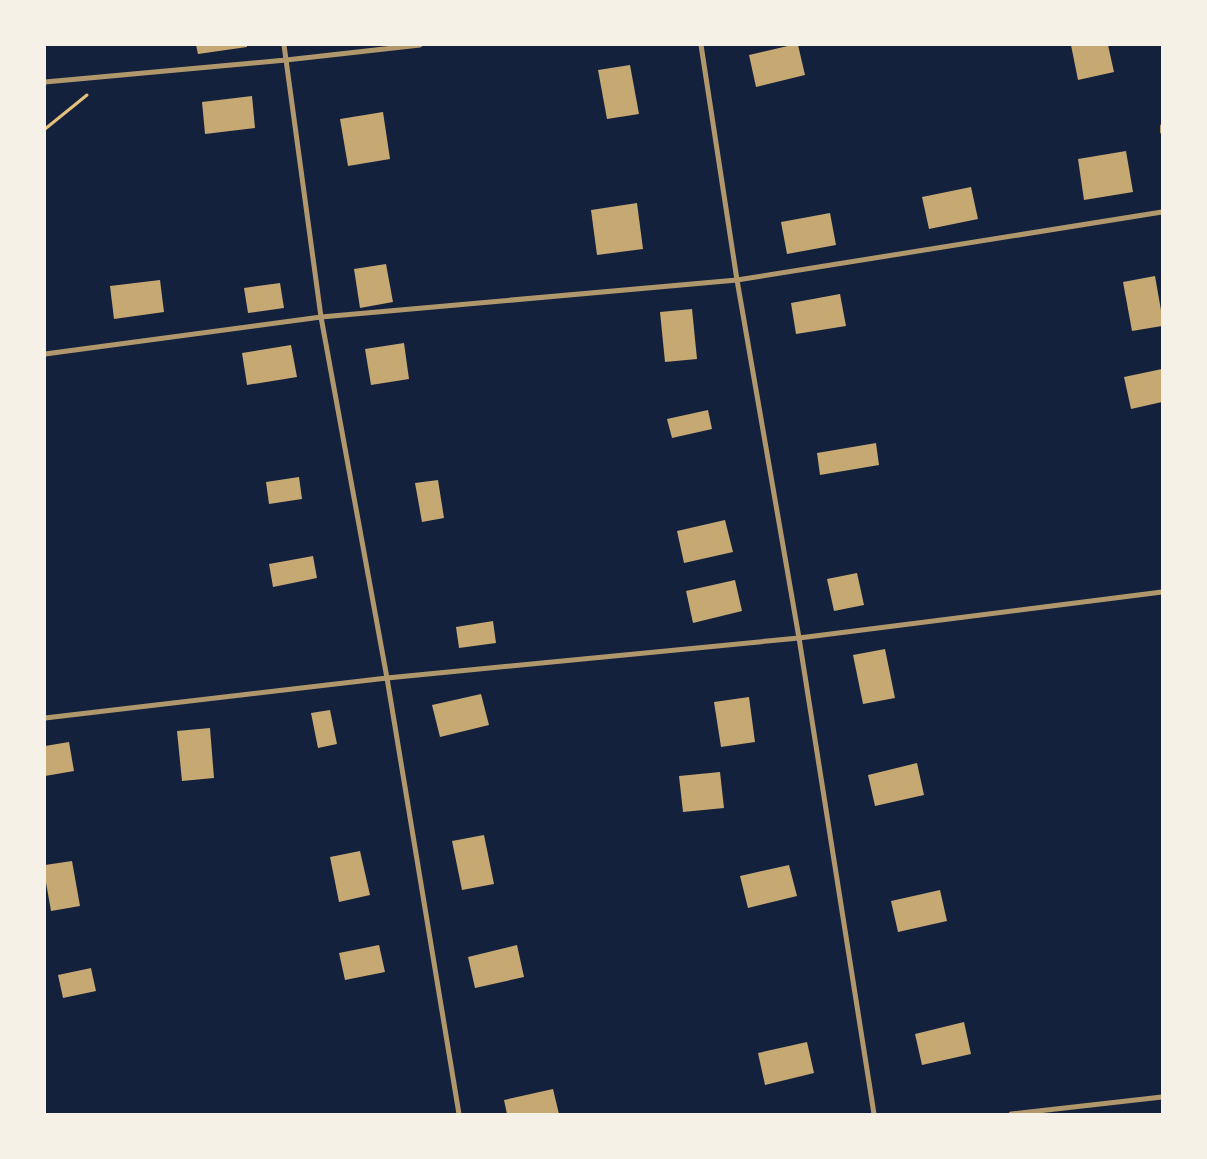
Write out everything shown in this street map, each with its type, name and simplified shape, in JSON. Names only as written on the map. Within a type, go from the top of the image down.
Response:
[{"type":"street","points":[[284,45],[320,317],[387,678],[459,1114]]},
{"type":"street","points":[[45,82],[286,60],[420,45]]},
{"type":"street","points":[[701,45],[736,280],[800,638],[874,1114]]},
{"type":"street","points":[[45,354],[320,317],[736,280],[1162,212]]},
{"type":"street","points":[[45,718],[387,678],[800,638],[1162,592]]},
{"type":"street","points":[[1011,1114],[1162,1097]]},
{"type":"lane","points":[[1162,126],[1162,132]]},
{"type":"path","points":[[45,130],[111,76]]},
{"type":"building","points":[[196,45],[247,45],[247,47],[198,54]]},
{"type":"building","points":[[798,45],[805,75],[756,87],[749,55]]},
{"type":"building","points":[[1071,45],[1108,45],[1114,72],[1078,80]]},
{"type":"building","points":[[630,65],[639,114],[607,119],[598,70]]},
{"type":"building","points":[[252,96],[255,128],[205,134],[202,102]]},
{"type":"building","points":[[383,112],[390,159],[348,166],[340,119]]},
{"type":"building","points":[[1126,151],[1133,192],[1084,200],[1078,159]]},
{"type":"building","points":[[971,187],[978,219],[929,229],[922,197]]},
{"type":"building","points":[[637,203],[643,249],[597,255],[591,210]]},
{"type":"building","points":[[830,213],[836,245],[787,254],[781,222]]},
{"type":"building","points":[[386,264],[393,302],[360,308],[354,269]]},
{"type":"building","points":[[1155,276],[1162,326],[1132,331],[1123,282]]},
{"type":"building","points":[[160,280],[164,312],[114,319],[110,286]]},
{"type":"building","points":[[280,283],[284,308],[248,313],[244,288]]},
{"type":"building","points":[[840,294],[846,326],[796,334],[791,303]]},
{"type":"building","points":[[692,309],[697,359],[665,362],[660,312]]},
{"type":"building","points":[[404,343],[409,379],[371,385],[365,349]]},
{"type":"building","points":[[291,345],[297,377],[247,385],[242,353]]},
{"type":"building","points":[[1162,369],[1162,402],[1131,409],[1124,377]]},
{"type":"building","points":[[708,410],[712,429],[672,438],[667,419]]},
{"type":"building","points":[[876,443],[879,465],[820,475],[817,453]]},
{"type":"building","points":[[299,477],[302,499],[269,504],[266,482]]},
{"type":"building","points":[[438,480],[444,518],[422,522],[415,483]]},
{"type":"building","points":[[725,520],[733,552],[684,563],[677,531]]},
{"type":"building","points":[[313,556],[317,578],[273,587],[269,564]]},
{"type":"building","points":[[857,573],[864,605],[834,611],[827,579]]},
{"type":"building","points":[[735,580],[742,611],[693,623],[686,591]]},
{"type":"building","points":[[493,621],[496,643],[459,648],[456,627]]},
{"type":"building","points":[[885,649],[895,698],[863,704],[853,655]]},
{"type":"building","points":[[481,694],[489,725],[440,737],[432,705]]},
{"type":"building","points":[[749,697],[755,742],[721,747],[714,702]]},
{"type":"building","points":[[330,710],[337,744],[318,748],[311,713]]},
{"type":"building","points":[[210,728],[214,778],[182,781],[177,731]]},
{"type":"building","points":[[69,742],[74,771],[45,776],[45,746]]},
{"type":"building","points":[[917,763],[924,795],[875,806],[868,775]]},
{"type":"building","points":[[720,772],[724,808],[683,812],[679,776]]},
{"type":"building","points":[[484,835],[494,884],[462,890],[452,841]]},
{"type":"building","points":[[360,851],[370,895],[339,902],[330,857]]},
{"type":"building","points":[[72,861],[80,906],[51,911],[45,877],[45,865]]},
{"type":"building","points":[[789,865],[797,896],[748,908],[740,876]]},
{"type":"building","points":[[940,890],[947,921],[898,932],[891,901]]},
{"type":"building","points":[[379,945],[385,972],[345,980],[339,953]]},
{"type":"building","points":[[517,945],[524,977],[475,988],[468,957]]},
{"type":"building","points":[[91,968],[96,991],[63,998],[58,975]]},
{"type":"building","points":[[964,1022],[971,1054],[922,1065],[915,1034]]},
{"type":"building","points":[[807,1042],[814,1073],[765,1085],[758,1053]]},
{"type":"building","points":[[553,1089],[559,1114],[507,1114],[504,1100]]}]
